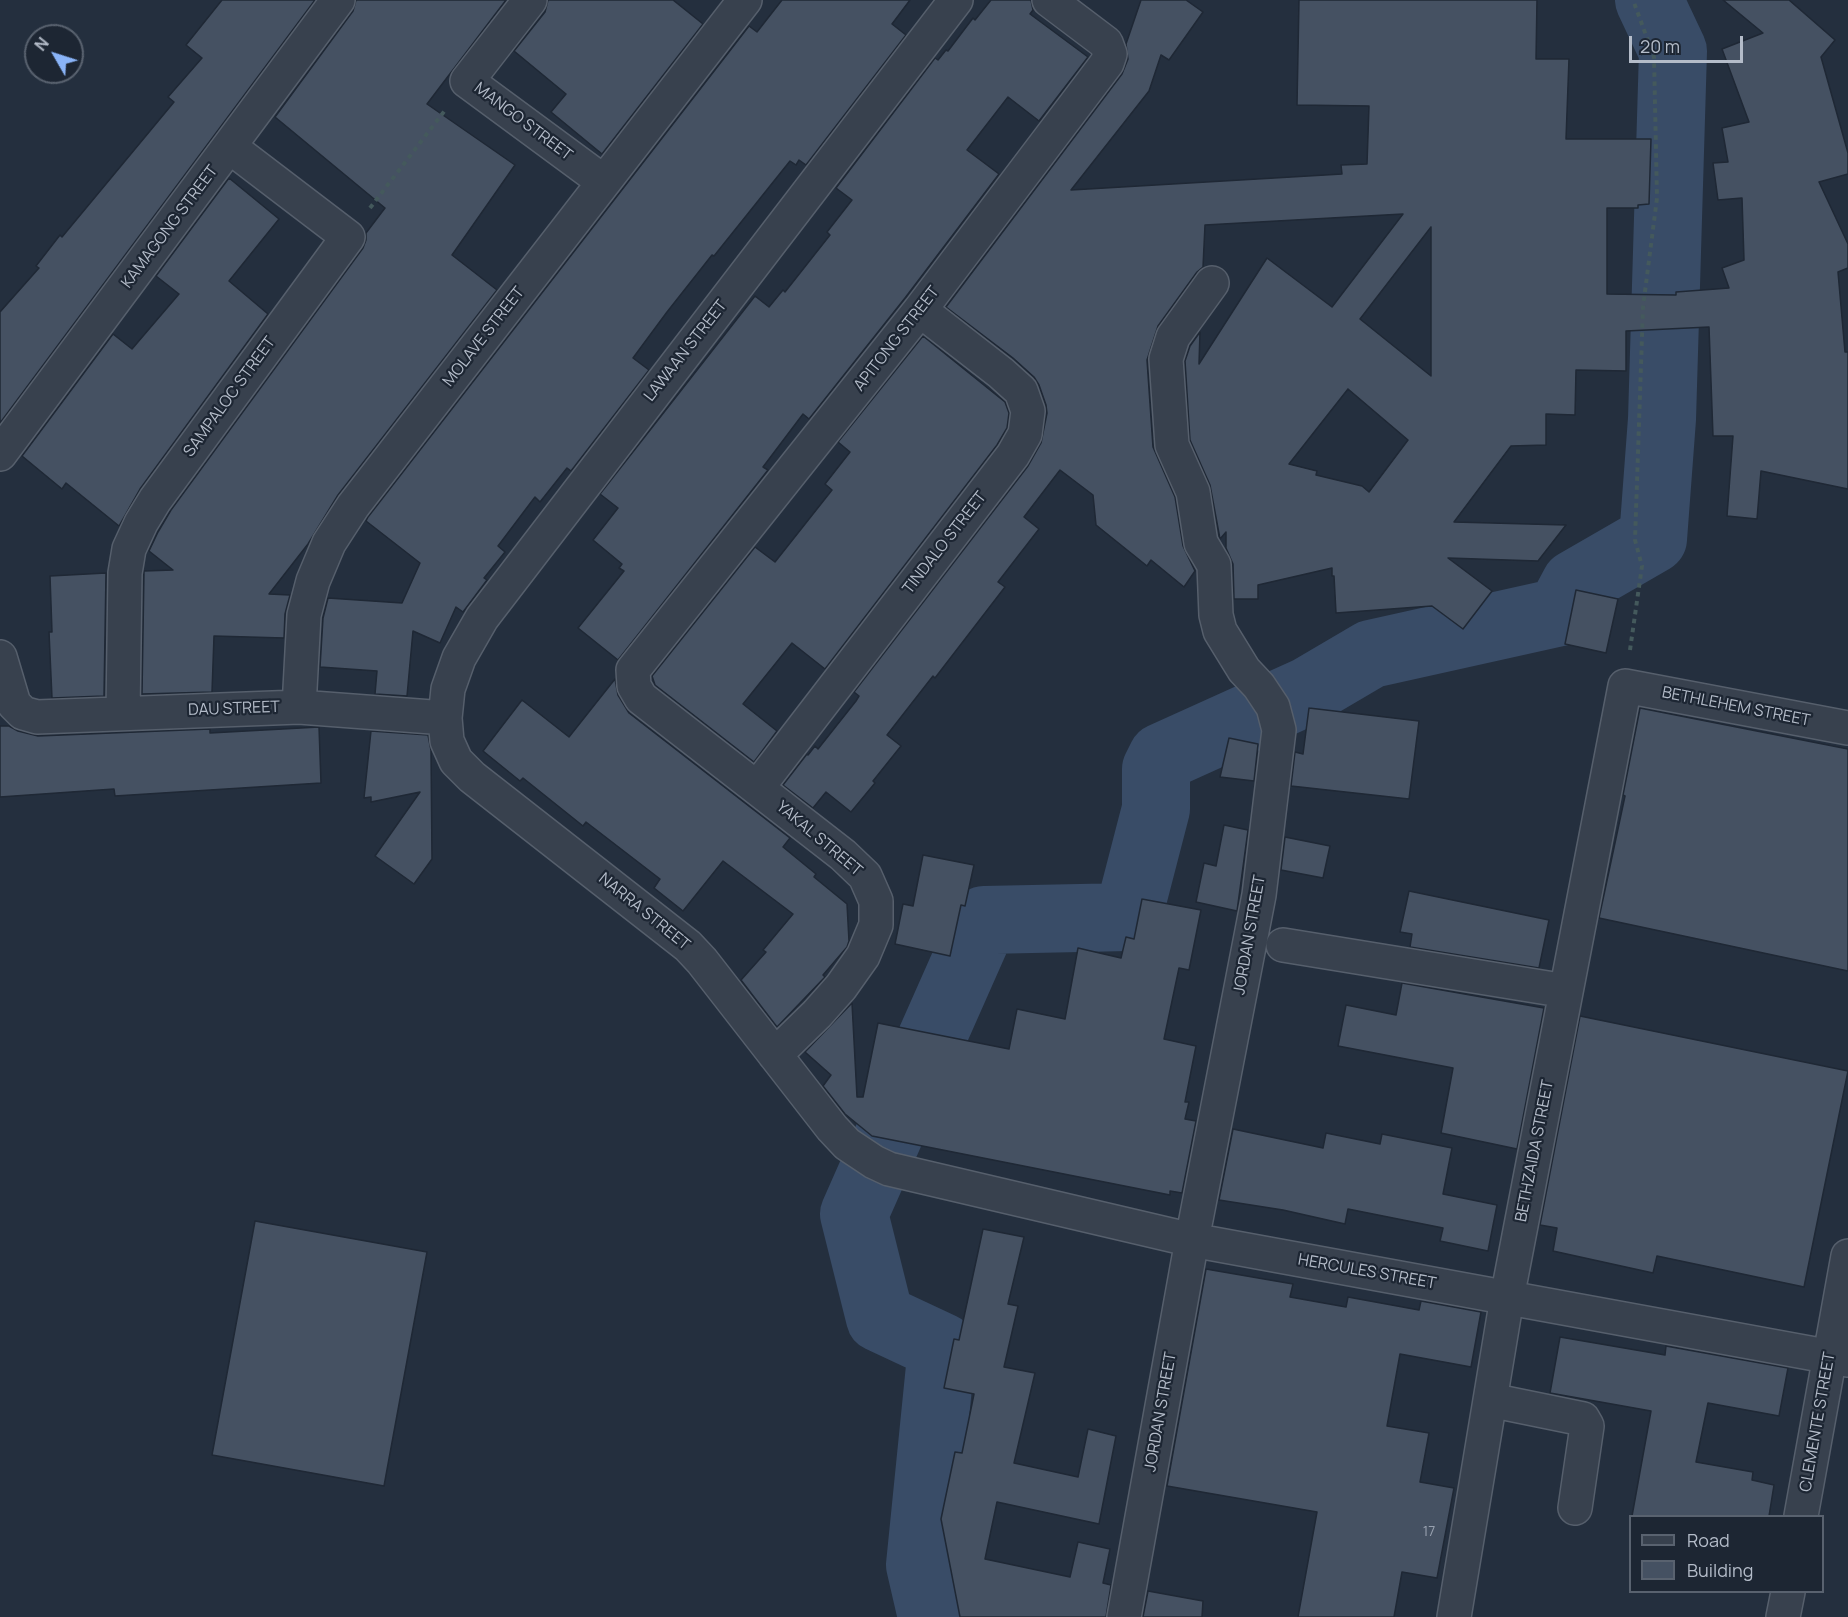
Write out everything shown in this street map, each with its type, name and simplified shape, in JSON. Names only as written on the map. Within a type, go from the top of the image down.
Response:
[{"type":"street","name":"KAMAGONG STREET","points":[[0,454],[338,0]]},
{"type":"street","name":"MANGO STREET","points":[[531,0],[467,81],[604,183]]},
{"type":"street","name":"MOLAVE STREET","points":[[300,707],[304,615],[313,581],[329,543],[353,506],[745,0]]},
{"type":"street","name":"LAWAAN STREET","points":[[445,718],[448,689],[459,658],[482,618],[956,0]]},
{"type":"street","name":"APITONG STREET","points":[[634,686],[633,670],[920,310],[1107,63],[1110,54],[1106,43],[1048,0]]},
{"type":"street","points":[[230,147],[348,237]]},
{"type":"street","name":"SAMPALOC STREET","points":[[123,713],[125,573],[129,549],[141,523],[155,500],[348,237]]},
{"type":"street","name":"JORDAN STREET","points":[[1124,1617],[1192,1240],[1259,895],[1276,719],[1258,686],[1244,670],[1220,631],[1216,615],[1214,566],[1201,543],[1193,492],[1172,445],[1166,359],[1173,337],[1212,283]]},
{"type":"street","name":"TINDALO STREET","points":[[757,788],[1013,455],[1025,434],[1028,411],[1021,391],[920,310]]},
{"type":"street","name":"DAU STREET","points":[[0,657],[14,704],[23,713],[37,717],[300,707],[445,718]]},
{"type":"street","name":"YAKAL STREET","points":[[634,686],[641,698],[850,862],[865,876],[876,901],[876,926],[863,956],[841,987],[775,1055]]},
{"type":"street","name":"BETHLEHEM STREET","points":[[1625,686],[1848,728]]},
{"type":"street","name":"BETHZAIDA STREET","points":[[1454,1617],[1507,1298],[1625,686]]},
{"type":"street","name":"NARRA STREET","points":[[445,718],[447,741],[456,761],[472,777],[687,946],[847,1144],[867,1158],[889,1168]]},
{"type":"street","points":[[1283,945],[1566,991]]},
{"type":"street","name":"HERCULES STREET","points":[[889,1168],[1192,1240],[1839,1358]]},
{"type":"street","name":"CLEMENTE STREET","points":[[1801,1515],[1839,1358],[1848,1256]]},
{"type":"street","points":[[1490,1400],[1583,1419],[1587,1426],[1575,1509]]},
{"type":"street","points":[[1783,1617],[1788,1593]]},
{"type":"path","points":[[1625,686],[1642,566],[1635,540],[1643,308],[1656,198],[1654,57],[1633,0]]},
{"type":"path","points":[[348,237],[467,81]]},
{"type":"building","points":[[222,0],[315,0],[0,423],[0,312],[39,268],[36,266],[60,235],[62,237],[174,102],[168,97],[202,58],[186,45]]},
{"type":"building","points":[[356,0],[506,0],[427,104],[515,165],[452,255],[497,290],[338,495],[308,544],[269,594],[290,595],[285,614],[284,638],[214,636],[212,692],[142,694],[144,571],[173,570],[149,551],[158,532],[171,510],[363,248],[366,233],[385,208],[275,117],[353,11]]},
{"type":"building","points":[[548,0],[673,0],[703,24],[602,154],[551,112],[566,94],[514,51],[545,12]]},
{"type":"building","points":[[782,0],[910,0],[892,24],[906,35],[806,165],[799,160],[796,165],[790,161],[667,312],[633,358],[649,370],[571,471],[567,468],[540,502],[535,497],[498,546],[505,552],[484,578],[487,580],[463,612],[456,607],[440,643],[413,631],[407,696],[375,694],[377,671],[320,667],[323,618],[328,598],[402,603],[420,563],[366,521],[368,517],[749,26],[757,32]]},
{"type":"building","points":[[991,0],[1031,0],[1033,10],[1030,14],[1088,57],[1039,121],[1008,97],[967,150],[999,174],[809,419],[803,414],[763,467],[768,470],[618,660],[578,628],[624,571],[619,568],[622,564],[593,540],[618,508],[600,494],[755,296],[769,307],[783,290],[785,292],[830,235],[827,232],[852,200],[836,188],[935,58],[938,60],[946,50],[948,51],[973,18],[975,20]]},
{"type":"building","points":[[1141,0],[1186,0],[1203,12],[1169,60],[1161,55],[1149,91],[1071,190],[1342,174],[1341,165],[1367,164],[1369,106],[1297,105],[1299,0],[1537,0],[1536,59],[1569,59],[1566,139],[1651,139],[1649,204],[1638,205],[1638,208],[1607,208],[1607,294],[1676,295],[1676,292],[1729,288],[1722,268],[1744,260],[1742,198],[1718,200],[1713,163],[1728,162],[1722,128],[1749,122],[1722,49],[1763,33],[1723,0],[1789,0],[1835,40],[1821,57],[1848,153],[1848,174],[1819,182],[1848,244],[1848,268],[1838,272],[1845,352],[1848,352],[1848,489],[1761,471],[1757,519],[1727,516],[1733,436],[1713,436],[1709,327],[1626,331],[1626,371],[1576,370],[1575,415],[1546,414],[1546,445],[1511,446],[1454,522],[1566,525],[1538,561],[1448,558],[1492,591],[1463,629],[1432,606],[1336,613],[1332,568],[1258,585],[1258,599],[1234,599],[1233,564],[1226,548],[1226,532],[1220,539],[1210,485],[1190,440],[1185,361],[1190,346],[1200,332],[1199,364],[1267,258],[1332,307],[1403,214],[1205,225],[1203,267],[1158,326],[1147,360],[1153,447],[1175,497],[1183,546],[1195,571],[1184,587],[1151,560],[1147,566],[1096,525],[1093,495],[1060,470],[1024,517],[1039,529],[998,582],[1005,587],[935,678],[933,676],[887,735],[901,746],[873,781],[875,783],[851,812],[826,792],[813,808],[783,785],[807,754],[815,746],[818,749],[856,701],[859,696],[854,692],[1028,466],[1041,443],[1047,413],[1039,385],[1034,377],[946,307],[1122,74],[1128,59],[1126,44]],"holes":[[[1431,227],[1431,376],[1360,319]],[[1348,389],[1408,440],[1369,492],[1362,486],[1316,475],[1317,471],[1289,464]]]},
{"type":"building","points":[[229,178],[279,219],[229,281],[268,314],[140,489],[119,526],[66,483],[62,489],[22,456],[113,334],[132,349],[179,294],[156,276]]},
{"type":"building","points":[[923,336],[1005,402],[1009,413],[1007,428],[997,445],[825,669],[792,643],[743,704],[777,731],[754,762],[655,685],[652,676],[755,547],[775,562],[832,490],[825,484],[850,452],[838,442]]},
{"type":"building","points":[[106,573],[104,696],[52,698],[49,632],[52,632],[50,576]]},
{"type":"building","points":[[1576,590],[1618,599],[1606,653],[1565,644]]},
{"type":"building","points":[[615,679],[618,695],[629,713],[790,838],[783,847],[847,904],[849,941],[847,947],[823,975],[825,977],[777,1027],[741,980],[766,952],[763,950],[793,914],[723,861],[683,911],[654,888],[660,879],[586,822],[583,826],[523,778],[520,781],[483,751],[522,700],[569,737]]},
{"type":"building","points":[[1309,708],[1419,721],[1409,799],[1291,786],[1295,752],[1303,754]]},
{"type":"building","points":[[1640,708],[1848,749],[1848,971],[1599,918],[1625,796],[1623,795]]},
{"type":"building","points":[[0,726],[9,726],[38,736],[210,729],[210,733],[319,727],[321,783],[115,796],[114,789],[0,797]]},
{"type":"building","points":[[371,731],[428,735],[431,750],[432,859],[414,884],[375,856],[420,792],[371,802],[371,797],[364,798]]},
{"type":"building","points":[[1229,738],[1258,744],[1254,781],[1220,777]]},
{"type":"building","points":[[1224,825],[1248,830],[1237,911],[1196,902],[1204,863],[1216,866]]},
{"type":"building","points":[[1285,837],[1330,846],[1323,878],[1281,870]]},
{"type":"building","points":[[923,855],[974,865],[965,906],[961,905],[950,956],[895,944],[903,904],[913,906]]},
{"type":"building","points":[[1409,891],[1549,920],[1539,968],[1410,947],[1412,934],[1400,932]]},
{"type":"building","points":[[1142,899],[1201,910],[1189,970],[1179,968],[1164,1039],[1196,1046],[1185,1102],[1189,1102],[1185,1119],[1196,1121],[1182,1193],[1170,1191],[1170,1195],[872,1136],[845,1114],[823,1086],[831,1075],[805,1052],[852,1003],[857,1097],[863,1097],[878,1023],[1009,1049],[1017,1009],[1065,1019],[1078,948],[1121,958],[1126,937],[1134,939]]},
{"type":"building","points":[[1402,983],[1544,1008],[1517,1149],[1441,1133],[1453,1068],[1338,1046],[1346,1005],[1396,1015]]},
{"type":"building","points":[[1580,1016],[1848,1071],[1804,1287],[1657,1256],[1653,1273],[1553,1251],[1557,1228],[1540,1225]]},
{"type":"building","points":[[1233,1129],[1323,1148],[1326,1133],[1380,1144],[1382,1134],[1452,1148],[1443,1194],[1497,1205],[1488,1251],[1440,1241],[1443,1228],[1348,1209],[1345,1224],[1283,1210],[1219,1200]]},
{"type":"building","points":[[255,1221],[427,1252],[384,1486],[212,1455]]},
{"type":"building","points":[[983,1229],[1024,1237],[1008,1304],[1018,1306],[1004,1367],[1035,1373],[1014,1463],[1078,1477],[1088,1429],[1116,1436],[1099,1524],[997,1502],[985,1559],[1070,1577],[1078,1542],[1110,1549],[1103,1583],[1111,1585],[1106,1617],[960,1617],[941,1519],[955,1452],[962,1453],[974,1394],[944,1388],[954,1339],[959,1340]]},
{"type":"building","points":[[1206,1269],[1293,1284],[1290,1297],[1346,1307],[1348,1297],[1419,1310],[1421,1301],[1481,1312],[1471,1367],[1400,1354],[1387,1426],[1429,1433],[1420,1482],[1454,1488],[1437,1578],[1402,1572],[1394,1617],[1298,1617],[1317,1512],[1167,1486]]},
{"type":"building","points":[[1560,1337],[1665,1355],[1666,1346],[1788,1368],[1779,1416],[1708,1403],[1696,1462],[1753,1472],[1752,1480],[1774,1485],[1769,1515],[1632,1515],[1651,1411],[1550,1393]]},
{"type":"building","points":[[1148,1591],[1203,1601],[1202,1617],[1143,1617]]},
{"type":"waterway","points":[[932,1617],[920,1565],[942,1347],[880,1318],[854,1214],[984,920],[1128,917],[1156,809],[1156,769],[1162,757],[1308,691],[1371,654],[1560,612],[1575,584],[1653,539],[1662,419],[1673,51],[1649,0]]}]
